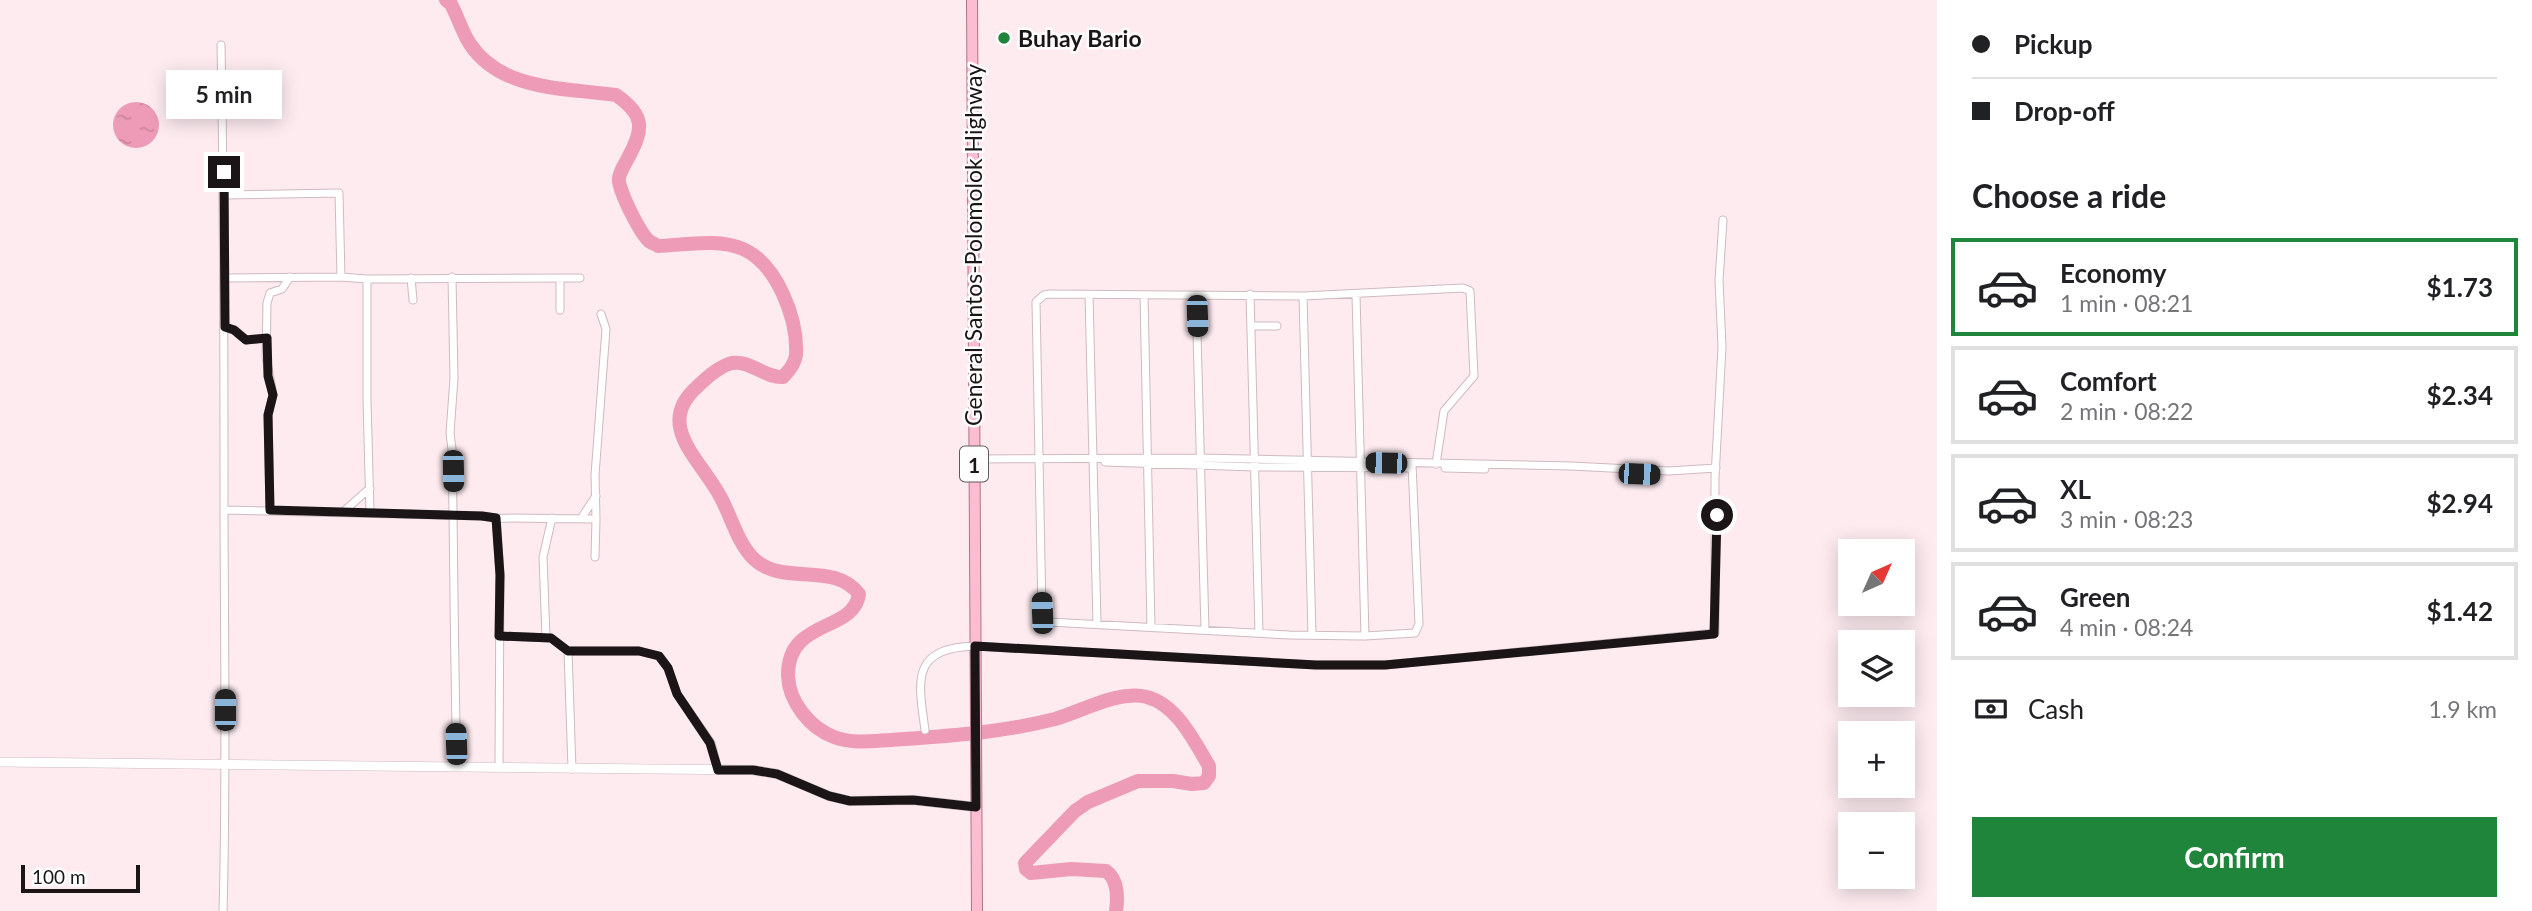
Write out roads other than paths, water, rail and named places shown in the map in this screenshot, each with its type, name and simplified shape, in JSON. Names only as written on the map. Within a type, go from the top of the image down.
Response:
[{"type":"highway","name":"General Santos-Polomolok Highway","points":[[972,0],[977,911]]},
{"type":"street","points":[[221,45],[227,763],[223,911]]},
{"type":"street","points":[[224,195],[339,193],[341,277]]},
{"type":"street","points":[[925,730],[920,678],[940,651],[952,646],[1364,666],[1714,634],[1716,468],[1722,347],[1719,280],[1723,220]]},
{"type":"street","points":[[270,510],[268,415],[273,395],[268,376],[268,296],[271,292],[282,289],[290,277]]},
{"type":"street","points":[[452,277],[454,378],[450,433],[454,516],[453,652],[457,766]]},
{"type":"street","points":[[225,278],[580,278]]},
{"type":"street","points":[[411,278],[413,300]]},
{"type":"street","points":[[560,278],[560,310]]},
{"type":"street","points":[[367,279],[370,512]]},
{"type":"street","points":[[1412,466],[1418,629],[1409,635],[1312,635],[1049,622],[1043,618],[1035,306],[1040,298],[1050,294],[1303,296],[1463,288],[1470,291],[1474,376],[1444,411],[1436,464]]},
{"type":"street","points":[[1250,294],[1259,633]]},
{"type":"street","points":[[1089,295],[1097,623]]},
{"type":"street","points":[[1356,295],[1366,636]]},
{"type":"street","points":[[1143,296],[1151,626]]},
{"type":"street","points":[[1196,296],[1205,630]]},
{"type":"street","points":[[1303,296],[1312,635]]},
{"type":"street","points":[[595,557],[596,475],[606,329],[601,313]]},
{"type":"street","points":[[1251,326],[1277,326]]},
{"type":"street","points":[[225,327],[234,330],[246,340],[267,338]]},
{"type":"street","points":[[974,459],[1470,466]]},
{"type":"street","points":[[1412,466],[1436,464],[1571,468],[1656,474],[1716,468]]},
{"type":"street","points":[[344,511],[370,488]]},
{"type":"street","points":[[582,517],[596,496]]},
{"type":"street","points":[[224,510],[596,519]]},
{"type":"street","points":[[496,518],[500,575],[499,767]]},
{"type":"street","points":[[546,637],[543,557],[552,518]]},
{"type":"street","points":[[499,636],[546,637],[556,640],[568,651],[639,651],[659,656],[668,668],[677,694],[710,743],[718,770]]},
{"type":"street","points":[[568,651],[572,769]]},
{"type":"street","points":[[0,762],[753,770],[777,774],[829,796],[850,801],[913,800],[976,807]]},
{"type":"water","points":[[136,102],[152,109],[159,125],[152,141],[136,148],[120,141],[113,125],[120,109]]},
{"type":"waterway","points":[[446,0],[451,4],[470,44],[483,59],[499,71],[536,84],[616,95],[632,109],[637,116],[639,131],[620,173],[619,183],[630,210],[649,241],[658,246],[712,243],[743,249],[766,267],[783,294],[796,341],[796,355],[789,370],[783,377],[776,377],[739,363],[723,367],[704,380],[685,401],[680,415],[680,429],[752,557],[777,571],[835,578],[848,584],[859,594],[846,615],[809,635],[798,644],[791,657],[789,686],[802,713],[809,721],[825,733],[848,741],[932,737],[1035,724],[1100,702],[1136,696],[1158,701],[1184,725],[1209,766],[1209,776],[1204,783],[1138,781],[1088,802],[1075,811],[1025,863],[1026,869],[1031,873],[1071,869],[1106,871],[1115,884],[1116,911]]},
{"type":"place","name":"Buhay Bario","points":[[1004,38]]}]
